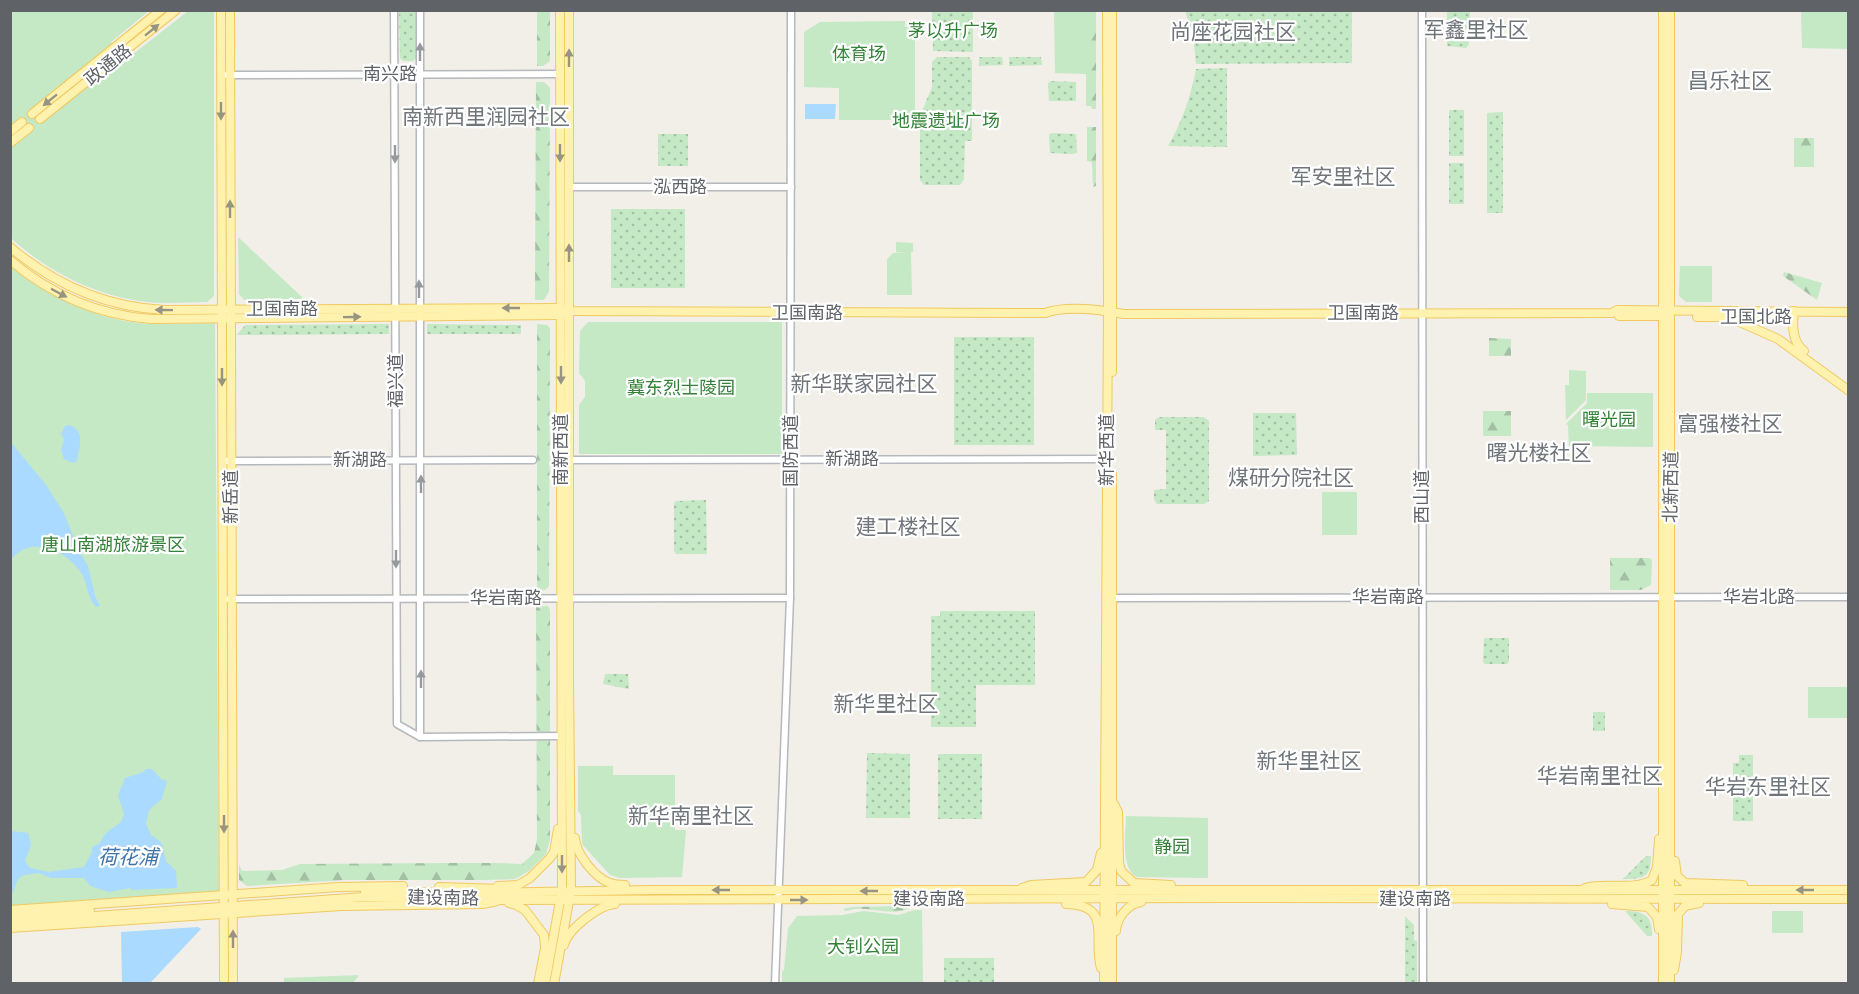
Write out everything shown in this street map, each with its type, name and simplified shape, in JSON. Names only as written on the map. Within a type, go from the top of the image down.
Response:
[{"type":"main road","name":"政通路","points":[[32,114],[161,10]]},
{"type":"main road","name":"政通路","points":[[40,119],[176,10]]},
{"type":"main road","name":"新岳道","points":[[220,10],[225,75],[228,700],[228,905],[224,984]]},
{"type":"main road","name":"新岳道","points":[[225,75],[230,10]]},
{"type":"main road","name":"南新西道","points":[[560,10],[560,312],[565,460]]},
{"type":"main road","name":"南新西道","points":[[565,899],[567,890],[565,460],[569,311],[569,10]]},
{"type":"main road","name":"新华西道","points":[[1107,10],[1110,312],[1107,459],[1113,802],[1109,894]]},
{"type":"main road","name":"新华西道","points":[[1109,894],[1106,817],[1112,10]]},
{"type":"main road","name":"北新西道","points":[[1663,10],[1667,314]]},
{"type":"main road","name":"北新西道","points":[[1667,895],[1670,820],[1667,314],[1670,10]]},
{"type":"main road","points":[[125,39],[132,45]]},
{"type":"main road","points":[[10,132],[22,122]]},
{"type":"main road","points":[[11,142],[29,128]]},
{"type":"main road","name":"卫国南路","points":[[10,247],[59,282],[112,303],[138,308],[226,314]]},
{"type":"main road","name":"卫国南路","points":[[10,260],[50,288],[87,306],[107,313],[151,319],[226,314],[569,311],[1045,313],[1053,310],[1124,314],[1667,314]]},
{"type":"main road","name":"卫国北路","points":[[1667,314],[1726,317],[1848,312]]},
{"type":"main road","name":"卫国北路","points":[[1667,314],[1794,314],[1848,317]]},
{"type":"main road","points":[[1794,314],[1795,338],[1798,346],[1848,385]]},
{"type":"main road","points":[[1726,317],[1778,339],[1848,390]]},
{"type":"main road","name":"北新西道","points":[[1667,597],[1664,808],[1667,895]]},
{"type":"main road","name":"南新西道","points":[[565,598],[562,736],[566,806]]},
{"type":"main road","points":[[1113,802],[1118,812],[1119,863],[1121,871],[1130,881],[1139,884],[1217,889]]},
{"type":"main road","points":[[10,928],[228,905],[361,886],[491,887],[518,885],[550,858],[556,844],[558,823],[566,806]]},
{"type":"main road","points":[[566,806],[575,821],[576,846],[582,859],[609,883],[650,890]]},
{"type":"main road","points":[[1573,891],[1596,885],[1641,885],[1652,880],[1656,875],[1664,808]]},
{"type":"main road","points":[[1012,891],[1031,885],[1081,883],[1091,878],[1099,865],[1101,832],[1106,817]]},
{"type":"main road","points":[[1670,820],[1674,831],[1675,868],[1680,880],[1689,884],[1741,885],[1762,890]]},
{"type":"main road","points":[[491,887],[519,891]]},
{"type":"main road","name":"建设南路","points":[[10,916],[364,897],[502,900],[999,899],[1217,889],[1578,899],[1762,890],[1848,890]]},
{"type":"main road","name":"建设南路","points":[[10,922],[369,892],[1012,891],[1204,899],[1573,891],[1780,899],[1848,899]]},
{"type":"main road","points":[[1109,894],[1112,984]]},
{"type":"main road","points":[[1104,981],[1109,894]]},
{"type":"main road","points":[[1667,895],[1667,983]]},
{"type":"main road","points":[[554,979],[565,899]]},
{"type":"main road","points":[[545,984],[565,899]]},
{"type":"main road","points":[[999,899],[1018,903],[1076,904],[1089,909],[1100,925],[1098,959],[1104,981]]},
{"type":"main road","points":[[1112,965],[1117,922],[1130,906],[1140,902],[1185,903],[1204,899]]},
{"type":"main road","points":[[1578,899],[1599,904],[1641,905],[1652,909],[1659,924],[1660,969],[1667,983]]},
{"type":"main road","points":[[1667,983],[1677,952],[1677,918],[1680,909],[1697,903],[1772,902],[1780,899]]},
{"type":"main road","points":[[483,904],[502,900]]},
{"type":"main road","points":[[554,979],[565,941],[570,933],[602,907],[609,904],[623,904],[630,900]]},
{"type":"main road","points":[[10,910],[228,905],[341,906],[510,903],[525,910],[541,930],[545,940],[538,984]]},
{"type":"main road","name":"新岳道","points":[[228,905],[232,984]]},
{"type":"street","name":"福兴道","points":[[394,10],[396,724],[420,737],[420,10]]},
{"type":"street","name":"国防西道","points":[[775,984],[790,598],[791,10]]},
{"type":"street","name":"西山道","points":[[1422,10],[1423,984]]},
{"type":"street","name":"南兴路","points":[[225,75],[560,74]]},
{"type":"street","name":"泓西路","points":[[569,187],[791,187]]},
{"type":"street","name":"新湖路","points":[[565,460],[1107,459]]},
{"type":"street","name":"新湖路","points":[[227,461],[533,460]]},
{"type":"street","name":"华岩南路","points":[[1109,598],[1667,597]]},
{"type":"street","name":"华岩北路","points":[[1667,597],[1848,597]]},
{"type":"street","name":"华岩南路","points":[[227,599],[790,598]]},
{"type":"street","points":[[420,737],[562,736]]},
{"type":"green space","points":[[10,11],[149,11],[111,42],[127,59],[188,11],[214,11],[214,296],[207,302],[147,302],[109,294],[57,272],[11,238]]},
{"type":"green space","points":[[399,11],[416,11],[416,58],[413,61],[403,61],[400,58]]},
{"type":"green space","points":[[537,11],[550,11],[550,61],[543,66],[537,66]]},
{"type":"green space","name":"茅以升广场","points":[[932,11],[973,11],[973,52],[933,51]]},
{"type":"green space","points":[[1054,11],[1086,11],[1086,74],[1055,73]]},
{"type":"green space","points":[[1086,11],[1096,11],[1096,109],[1086,106]]},
{"type":"green space","points":[[1185,11],[1352,11],[1352,63],[1196,64],[1193,35]]},
{"type":"green space","points":[[1447,11],[1470,11],[1469,44],[1466,48],[1447,46]]},
{"type":"green space","points":[[1801,11],[1848,11],[1848,49],[1802,48]]},
{"type":"green space","name":"体育场","points":[[905,21],[905,27],[915,26],[915,120],[839,120],[839,88],[804,87],[804,32],[820,22]]},
{"type":"green space","name":"地震遗址广场","points":[[937,57],[969,57],[972,61],[972,141],[965,141],[964,179],[960,185],[924,185],[920,180],[920,116],[932,87],[932,62]]},
{"type":"green space","points":[[979,57],[1002,57],[1003,65],[979,66]]},
{"type":"green space","points":[[1009,57],[1041,57],[1042,65],[1009,66]]},
{"type":"green space","points":[[1227,68],[1227,147],[1168,146],[1185,109],[1196,69]]},
{"type":"green space","points":[[1051,81],[1076,82],[1076,101],[1049,101],[1048,83]]},
{"type":"green space","points":[[536,82],[544,82],[550,88],[549,291],[544,300],[535,300]]},
{"type":"green space","points":[[1449,110],[1464,110],[1464,156],[1449,156]]},
{"type":"green space","points":[[1503,112],[1503,213],[1487,213],[1487,113]]},
{"type":"green space","points":[[1087,127],[1096,127],[1096,186],[1093,187],[1092,162],[1087,161]]},
{"type":"green space","points":[[1051,133],[1076,134],[1077,152],[1074,154],[1050,153],[1049,135]]},
{"type":"green space","points":[[658,134],[688,134],[688,166],[658,166]]},
{"type":"green space","points":[[1794,138],[1814,138],[1814,167],[1794,167]]},
{"type":"green space","points":[[1449,163],[1464,163],[1464,204],[1449,204]]},
{"type":"green space","points":[[611,209],[685,209],[685,288],[611,288]]},
{"type":"green space","points":[[238,237],[304,299],[244,300],[239,294]]},
{"type":"green space","points":[[896,242],[913,243],[913,252],[911,252],[912,295],[887,295],[887,259],[893,253],[908,252],[896,252]]},
{"type":"green space","name":"唐山南湖旅游景区","points":[[10,266],[52,294],[100,315],[152,324],[215,323],[219,891],[11,906]]},
{"type":"green space","points":[[1680,266],[1712,266],[1712,302],[1686,302],[1679,296]]},
{"type":"green space","points":[[1784,272],[1822,283],[1817,300],[1783,276]]},
{"type":"green space","name":"冀东烈士陵园","points":[[588,322],[782,322],[782,454],[579,454],[579,405],[585,397],[585,381],[579,373],[580,331]]},
{"type":"green space","points":[[389,324],[389,334],[237,335],[245,325]]},
{"type":"green space","points":[[427,324],[521,325],[521,334],[427,334]]},
{"type":"green space","points":[[537,324],[547,325],[550,328],[549,586],[545,590],[537,590]]},
{"type":"green space","points":[[954,337],[1034,337],[1034,445],[954,445]]},
{"type":"green space","points":[[1489,338],[1511,339],[1511,356],[1489,356]]},
{"type":"green space","points":[[1569,370],[1586,371],[1586,400],[1566,420],[1565,385],[1569,385]]},
{"type":"green space","name":"曙光园","points":[[1587,393],[1653,393],[1653,447],[1569,446],[1568,425],[1566,424],[1587,403]]},
{"type":"green space","points":[[1483,411],[1511,411],[1511,436],[1483,436]]},
{"type":"green space","points":[[1253,413],[1296,413],[1297,455],[1253,456]]},
{"type":"green space","points":[[1159,417],[1204,417],[1209,421],[1209,501],[1204,504],[1157,504],[1154,500],[1154,490],[1166,489],[1166,430],[1155,430],[1155,420]]},
{"type":"green space","points":[[1322,492],[1357,492],[1357,535],[1322,535]]},
{"type":"green space","points":[[706,500],[707,554],[676,554],[674,551],[674,503],[676,501]]},
{"type":"green space","points":[[1610,558],[1650,558],[1652,560],[1651,585],[1641,590],[1610,590]]},
{"type":"green space","points":[[536,606],[548,606],[550,610],[550,840],[546,854],[529,871],[522,864],[534,853],[537,840]]},
{"type":"green space","points":[[940,611],[1035,611],[1035,685],[976,685],[976,727],[931,727],[931,616],[940,616]]},
{"type":"green space","points":[[1485,638],[1509,639],[1509,662],[1507,664],[1485,664],[1483,662]]},
{"type":"green space","points":[[605,674],[628,674],[629,689],[603,684]]},
{"type":"green space","points":[[1808,687],[1848,687],[1848,718],[1808,718]]},
{"type":"green space","points":[[1593,712],[1605,712],[1605,731],[1593,731]]},
{"type":"green space","points":[[867,753],[910,754],[910,818],[866,818]]},
{"type":"green space","points":[[938,754],[982,754],[982,819],[938,819]]},
{"type":"green space","points":[[1739,755],[1753,755],[1753,821],[1733,821],[1733,763],[1739,763]]},
{"type":"green space","points":[[578,766],[613,766],[613,775],[675,775],[675,830],[686,830],[682,877],[620,878],[610,875],[582,844],[581,815],[578,811]]},
{"type":"green space","name":"静园","points":[[1126,816],[1208,818],[1208,878],[1137,877],[1132,873],[1126,859]]},
{"type":"green space","points":[[1646,856],[1651,856],[1651,863],[1645,876],[1623,879]]},
{"type":"green space","points":[[498,863],[485,880],[345,880],[247,886],[239,880],[239,864],[242,871],[282,870],[300,864]]},
{"type":"green space","points":[[498,863],[522,864],[529,871],[515,879],[485,880]]},
{"type":"green space","points":[[913,906],[897,912],[863,909],[846,911],[843,909],[852,907]]},
{"type":"green space","name":"大钊公园","points":[[922,910],[923,983],[782,983],[788,928],[797,916],[842,915],[864,911],[898,915]]},
{"type":"green space","points":[[1625,911],[1638,912],[1646,916],[1651,924],[1652,936],[1647,936]]},
{"type":"green space","points":[[1772,911],[1803,911],[1803,933],[1772,933]]},
{"type":"green space","points":[[1405,916],[1414,925],[1414,940],[1417,941],[1417,983],[1405,983]]},
{"type":"green space","points":[[944,958],[994,958],[994,983],[944,983]]},
{"type":"green space","points":[[359,975],[353,983],[284,983],[284,978]]},
{"type":"water","points":[[805,104],[836,104],[835,119],[805,119]]},
{"type":"water","points":[[70,425],[80,436],[77,461],[73,463],[64,459],[61,450],[64,440],[61,434],[65,426]]},
{"type":"water","points":[[10,441],[46,485],[64,513],[79,551],[88,566],[95,596],[100,606],[96,607],[91,599],[79,569],[59,553],[43,547],[27,548],[11,559]]},
{"type":"water","name":"荷花浦","points":[[146,769],[152,769],[161,779],[167,781],[162,799],[149,810],[146,824],[151,835],[161,842],[166,861],[176,871],[177,888],[131,890],[130,888],[109,892],[90,886],[84,878],[51,878],[39,873],[24,875],[18,879],[11,897],[11,831],[28,833],[31,845],[25,861],[30,868],[48,872],[84,867],[92,852],[92,847],[99,844],[106,833],[121,822],[124,814],[118,795],[125,778]]},
{"type":"water","points":[[198,927],[201,929],[151,982],[122,982],[121,932]]},
{"type":"district","name":"军鑫里社区","points":[[1476,30]]},
{"type":"district","name":"尚座花园社区","points":[[1233,32]]},
{"type":"district","name":"昌乐社区","points":[[1730,81]]},
{"type":"district","name":"南新西里润园社区","points":[[486,117]]},
{"type":"district","name":"军安里社区","points":[[1343,177]]},
{"type":"district","name":"新华联家园社区","points":[[864,384]]},
{"type":"district","name":"富强楼社区","points":[[1730,424]]},
{"type":"district","name":"曙光楼社区","points":[[1539,453]]},
{"type":"district","name":"煤研分院社区","points":[[1291,478]]},
{"type":"district","name":"建工楼社区","points":[[908,527]]},
{"type":"district","name":"新华里社区","points":[[886,704]]},
{"type":"district","name":"新华里社区","points":[[1309,761]]},
{"type":"district","name":"华岩南里社区","points":[[1600,776]]},
{"type":"district","name":"华岩东里社区","points":[[1768,787]]},
{"type":"district","name":"新华南里社区","points":[[691,816]]}]
